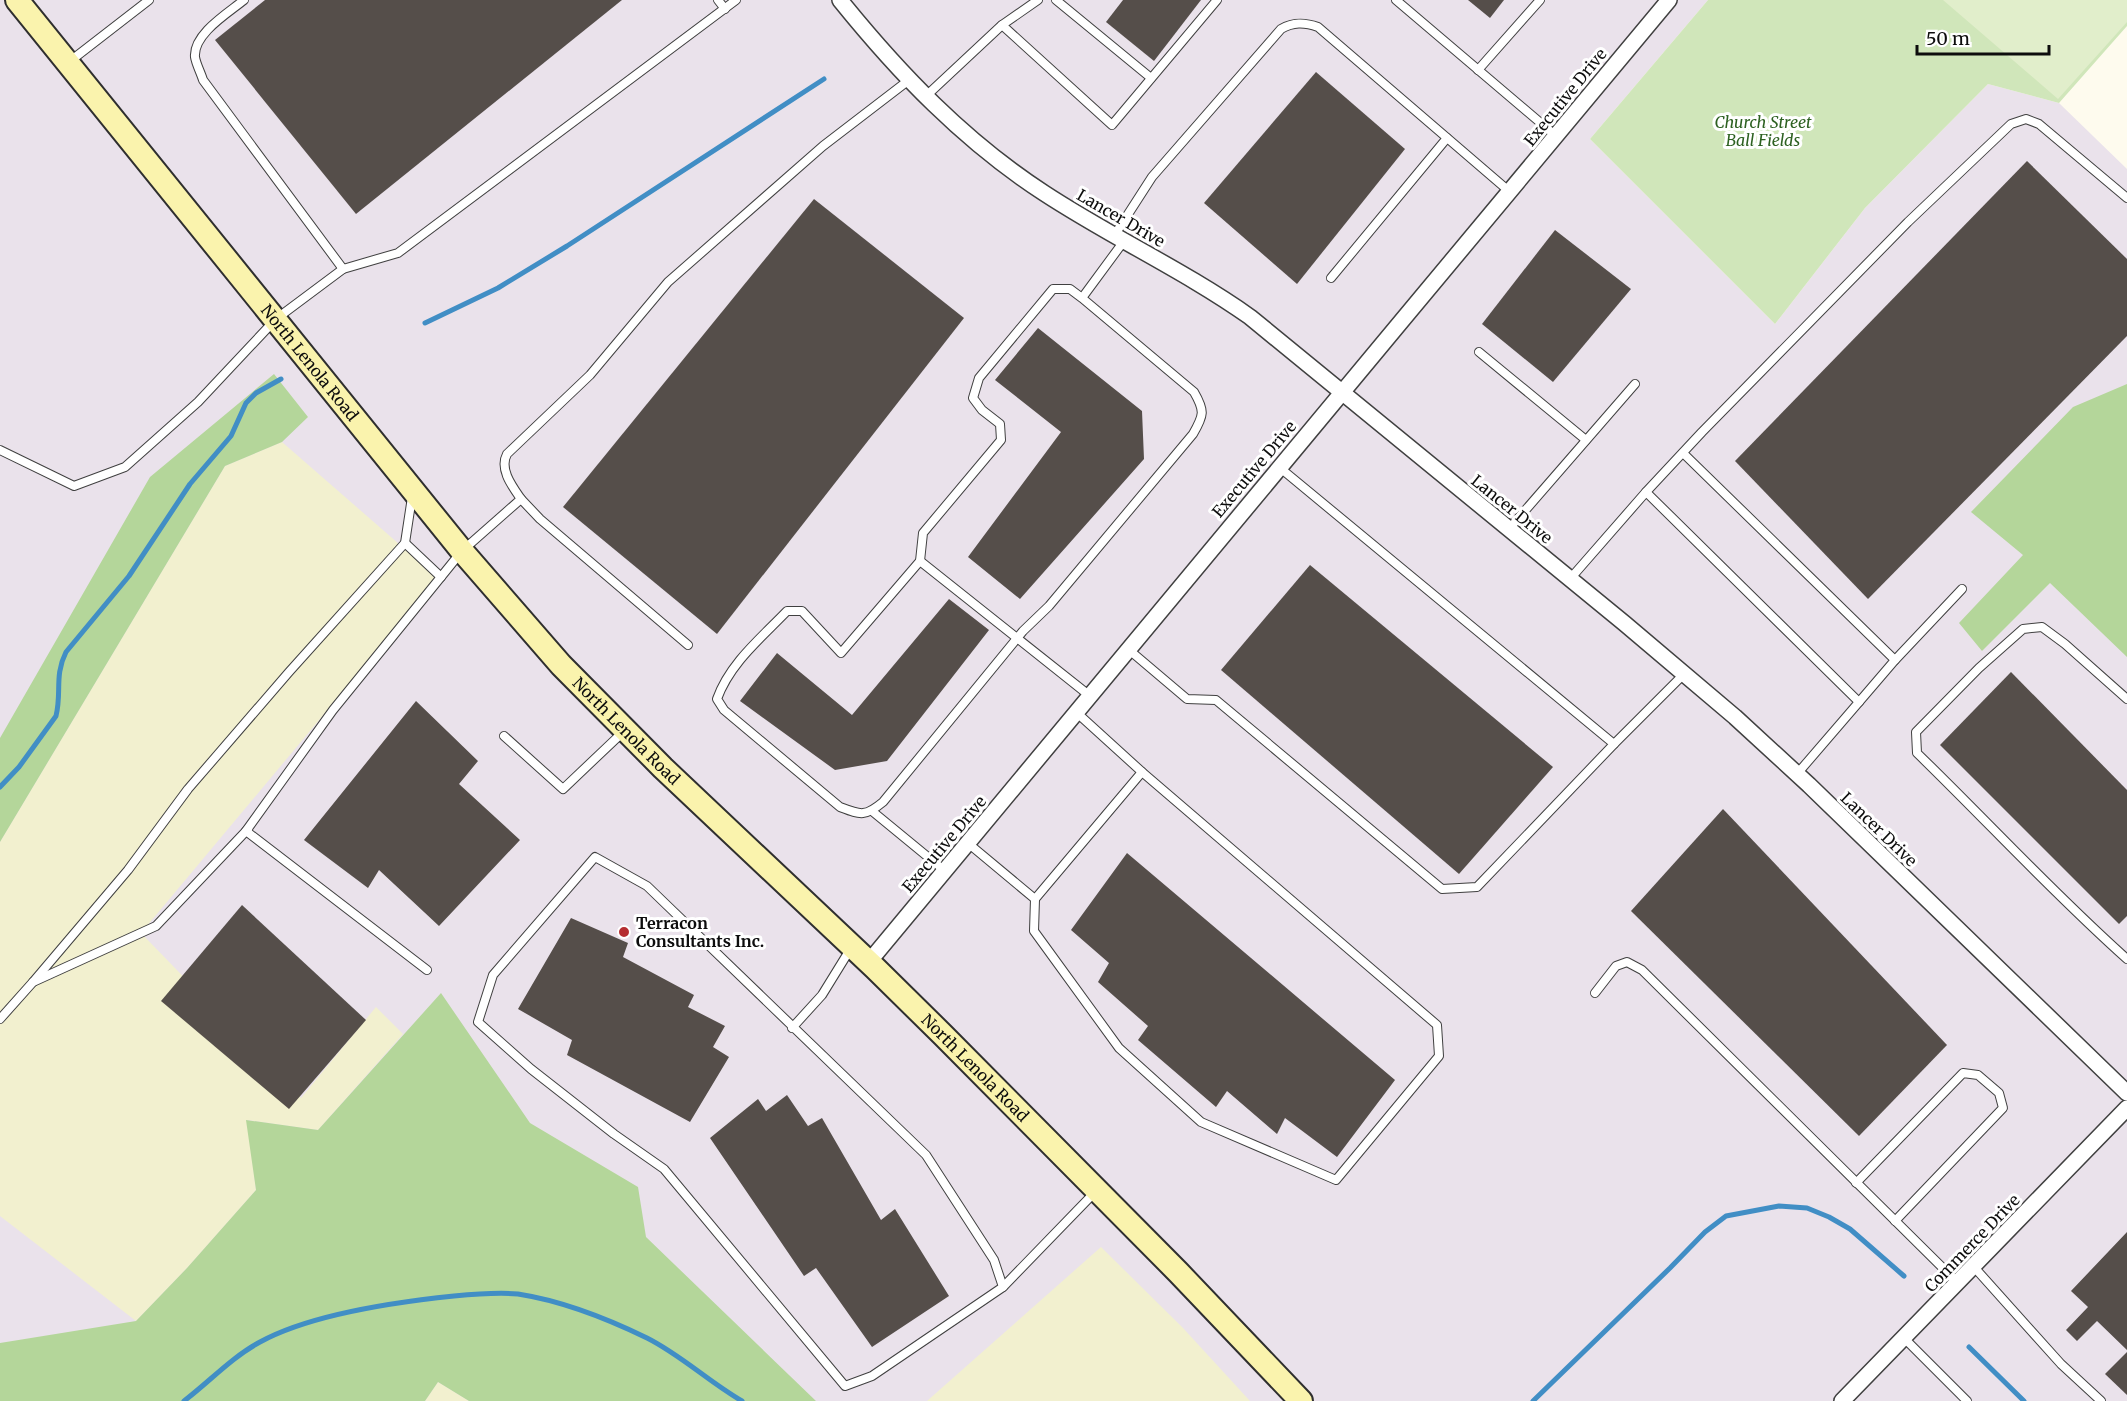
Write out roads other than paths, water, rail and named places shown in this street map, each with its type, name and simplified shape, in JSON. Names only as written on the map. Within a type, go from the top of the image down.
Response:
[{"type":"main road","name":"North Lenola Road","points":[[17,0],[462,551],[561,665],[625,731],[852,947],[1096,1191],[1301,1401]]},
{"type":"street","name":"Lancer Drive","points":[[840,0],[875,44],[925,97],[956,126],[1014,173],[1071,211],[1208,288],[1270,332],[1735,717],[2127,1093]]},
{"type":"street","name":"Executive Drive","points":[[868,963],[1669,0]]},
{"type":"street","name":"Commerce Drive","points":[[1842,1401],[1974,1268],[2127,1108]]},
{"type":"lane","points":[[244,0],[206,31],[197,46],[195,56],[203,80],[343,270]]},
{"type":"lane","points":[[718,0],[725,9]]},
{"type":"lane","points":[[0,450],[75,486],[125,467],[198,402],[276,319],[343,270],[398,253],[736,0]]},
{"type":"lane","points":[[925,97],[1002,25],[1038,0]]},
{"type":"lane","points":[[1056,0],[1151,78]]},
{"type":"lane","points":[[1002,25],[1112,125],[1217,0]]},
{"type":"lane","points":[[1396,0],[1556,136]]},
{"type":"lane","points":[[1478,69],[1540,0]]},
{"type":"lane","points":[[68,63],[144,1]]},
{"type":"lane","points":[[1082,298],[1119,238],[1152,177],[1281,29],[1288,25],[1298,23],[1318,27],[1510,192]]},
{"type":"lane","points":[[688,645],[540,519],[521,499],[504,469],[504,460],[507,454],[590,375],[668,282],[823,146],[909,80]]},
{"type":"lane","points":[[1570,579],[1683,453],[1908,222],[2011,124],[2026,119],[2039,124],[2127,198]]},
{"type":"lane","points":[[1331,278],[1447,138]]},
{"type":"lane","points":[[1053,289],[1070,289],[1082,298],[1194,392],[1203,407],[1202,420],[1193,434],[1057,597],[1017,637],[883,802],[872,811],[859,815],[840,807],[724,710],[717,699],[723,684],[742,657],[787,611],[802,611],[841,653],[920,561],[923,533],[1001,440],[1000,424],[982,410],[973,398],[979,378],[1053,289]]},
{"type":"lane","points":[[1479,352],[1586,440]]},
{"type":"lane","points":[[1509,529],[1635,384]]},
{"type":"lane","points":[[1683,453],[1895,660]]},
{"type":"lane","points":[[1279,467],[1614,744]]},
{"type":"lane","points":[[0,1019],[128,870],[188,789],[405,543],[414,490]]},
{"type":"lane","points":[[1646,492],[1858,702]]},
{"type":"lane","points":[[33,982],[156,926],[249,828],[333,710],[462,551],[521,499]]},
{"type":"lane","points":[[405,543],[441,577]]},
{"type":"lane","points":[[920,561],[1090,696]]},
{"type":"lane","points":[[1797,774],[1895,660],[1962,589]]},
{"type":"lane","points":[[2127,699],[2065,644],[2042,627],[2023,629],[1979,668],[1916,732],[1917,753],[2012,850],[2127,959]]},
{"type":"lane","points":[[1128,649],[1187,699],[1216,700],[1442,889],[1477,887],[1684,674]]},
{"type":"lane","points":[[1076,712],[1142,772],[1437,1025],[1439,1056],[1336,1180],[1201,1122],[1119,1048],[1034,931],[1035,899],[1142,772]]},
{"type":"lane","points":[[504,736],[563,789],[625,731]]},
{"type":"lane","points":[[872,811],[945,871]]},
{"type":"lane","points":[[249,828],[246,831],[428,970]]},
{"type":"lane","points":[[969,844],[1035,899]]},
{"type":"lane","points":[[1003,1287],[994,1260],[926,1155],[647,886],[595,857],[493,975],[478,1022],[531,1069],[614,1134],[664,1169],[845,1386],[872,1376],[1003,1287],[1096,1191]]},
{"type":"lane","points":[[792,1028],[822,995],[852,947]]},
{"type":"lane","points":[[1595,993],[1616,966],[1627,962],[1642,970],[1958,1283]]},
{"type":"lane","points":[[1856,1183],[1963,1073],[1978,1075],[1999,1093],[2003,1108],[1895,1221]]},
{"type":"lane","points":[[1974,1268],[2061,1364],[2101,1401]]},
{"type":"lane","points":[[1904,1338],[1967,1401]]},
{"type":"waterway","points":[[425,323],[498,288],[567,246],[824,79]]},
{"type":"waterway","points":[[0,787],[19,767],[56,716],[60,669],[66,652],[129,576],[190,484],[231,436],[246,403],[256,393],[281,379]]},
{"type":"waterway","points":[[1533,1401],[1705,1232],[1726,1216],[1779,1206],[1807,1208],[1850,1229],[1904,1276]]},
{"type":"waterway","points":[[184,1401],[250,1348],[281,1332],[304,1324],[354,1311],[406,1302],[502,1293],[535,1297],[568,1306],[632,1331],[672,1352],[742,1401]]},
{"type":"waterway","points":[[1969,1347],[2024,1401]]},
{"type":"place","name":"Terracon Consultants Inc.","points":[[624,932]]},
{"type":"park label","name":"Church Street Ball Fields","points":[[1763,131]]}]
